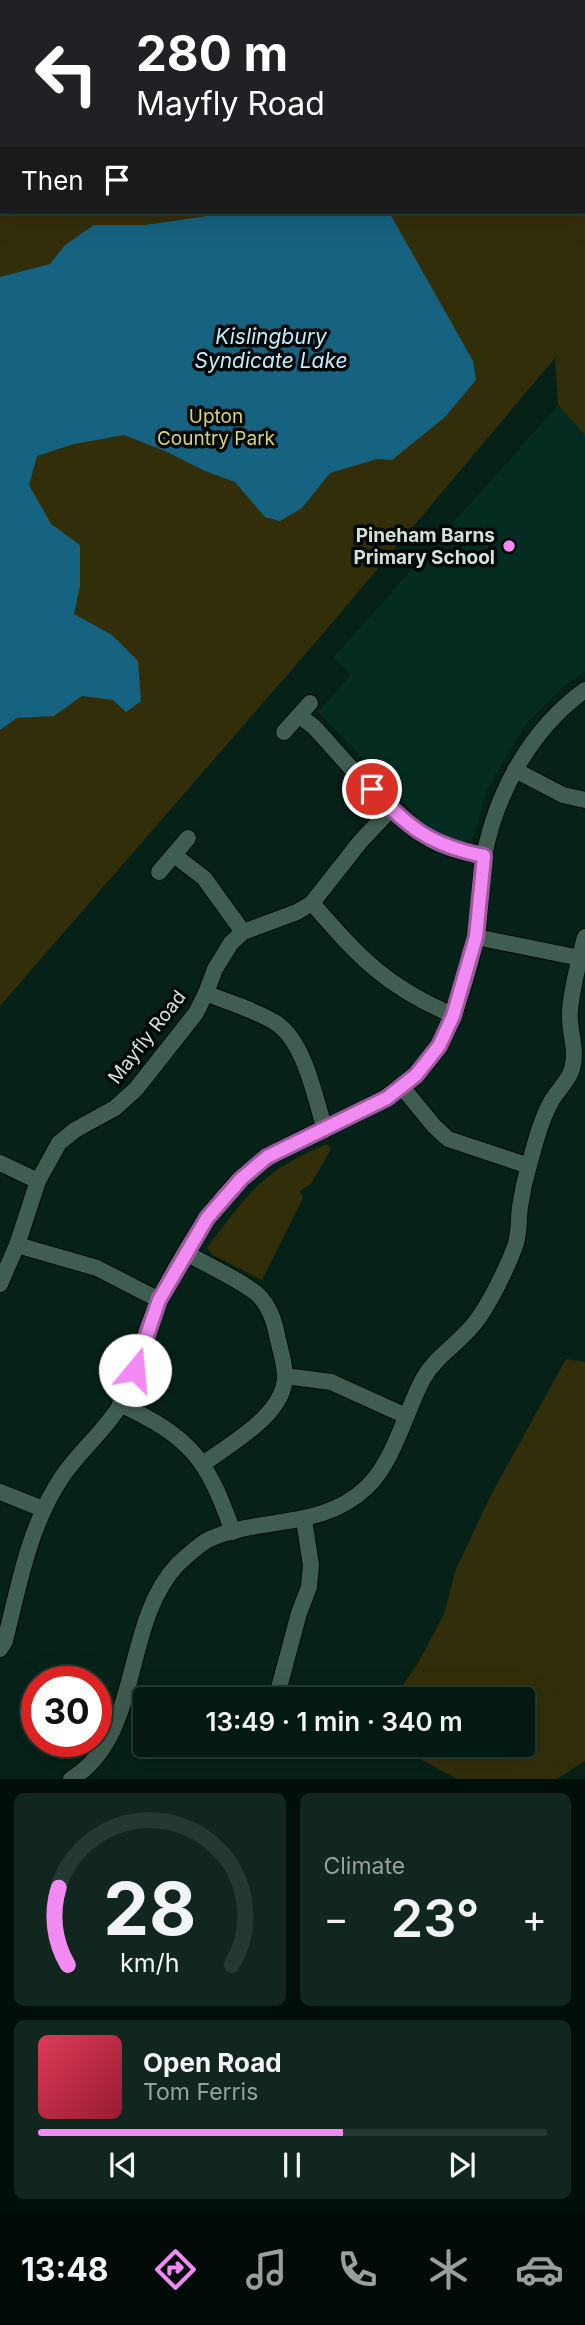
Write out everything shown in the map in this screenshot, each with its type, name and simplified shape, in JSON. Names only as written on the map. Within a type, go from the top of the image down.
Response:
[{"type":"street","points":[[0,1649],[5,1641],[32,1538],[43,1509],[63,1475],[120,1404],[135,1370],[159,1300],[207,1218],[241,1179],[267,1157],[387,1098],[416,1075],[439,1046],[453,1016],[476,937],[484,856],[504,792],[543,728],[585,690]]},
{"type":"street","points":[[284,732],[305,709],[314,727],[391,809],[413,828],[454,850],[484,856]]},
{"type":"street","points":[[515,770],[563,794],[585,800]]},
{"type":"street","points":[[174,855],[204,877],[243,932],[297,912],[312,902],[360,842],[391,809]]},
{"type":"street","points":[[159,872],[188,838]]},
{"type":"street","points":[[312,902],[377,972],[418,1001],[453,1016]]},
{"type":"street","name":"Mayfly Road","points":[[0,1284],[18,1245],[38,1181],[59,1143],[75,1130],[126,1100],[196,1013],[215,969],[231,943],[243,932]]},
{"type":"street","points":[[476,937],[579,958]]},
{"type":"street","points":[[71,1779],[86,1770],[111,1734],[149,1608],[177,1565],[210,1538],[274,1521],[303,1520],[325,1513],[349,1501],[366,1488],[383,1469],[424,1377],[483,1311],[519,1235],[520,1203],[545,1114],[572,1070],[575,1052],[570,1011],[585,937]]},
{"type":"street","points":[[206,993],[275,1023],[286,1031],[297,1045],[325,1130]]},
{"type":"street","points":[[402,1087],[448,1139],[529,1166]]},
{"type":"street","points":[[0,1163],[38,1181]]},
{"type":"street","points":[[18,1245],[97,1268],[159,1300]]},
{"type":"street","points":[[186,1253],[258,1295],[269,1309],[275,1323],[285,1376],[275,1406],[264,1419],[203,1464]]},
{"type":"street","points":[[285,1376],[331,1382],[406,1416]]},
{"type":"street","points":[[120,1404],[167,1427],[185,1442],[203,1464],[222,1500],[233,1532]]},
{"type":"street","points":[[0,1492],[43,1509]]},
{"type":"street","points":[[279,1687],[299,1613],[309,1587],[311,1565],[303,1520]]},
{"type":"shaded area","name":"Pineham Barns Primary School","points":[[558,405],[585,435],[585,671],[560,689],[530,719],[501,764],[484,797],[474,837],[463,842],[428,828],[319,712],[351,674],[333,658]]},
{"type":"green space","name":"Upton Country Park","points":[[0,214],[585,214],[585,435],[558,405],[555,358],[321,636],[0,1006]]},
{"type":"green space","points":[[327,1144],[331,1149],[311,1184],[300,1191],[303,1198],[262,1280],[213,1255],[207,1248],[258,1185],[287,1164]]},
{"type":"green space","points":[[566,1359],[585,1362],[585,1761],[557,1779],[457,1779],[416,1757],[535,1757],[535,1687],[401,1687],[418,1663],[444,1614],[456,1569],[491,1495]]},
{"type":"water","name":"Kislingbury Syndicate Lake","points":[[390,214],[473,361],[476,380],[445,417],[392,460],[377,459],[330,473],[302,508],[280,521],[265,517],[235,482],[124,435],[74,444],[37,456],[29,485],[51,524],[80,545],[80,586],[74,614],[112,635],[138,661],[141,701],[126,712],[113,700],[82,696],[54,716],[17,718],[0,730],[0,277],[50,264],[65,245],[94,225],[145,225],[208,216]]},
{"type":"place","name":"Pineham Barns Primary School","points":[[509,546]]},
{"type":"route","points":[[135,1370],[159,1300],[207,1218],[241,1179],[267,1157],[387,1098],[416,1075],[439,1046],[453,1016],[476,937],[484,856],[454,850],[435,842],[413,828],[372,789]]}]
